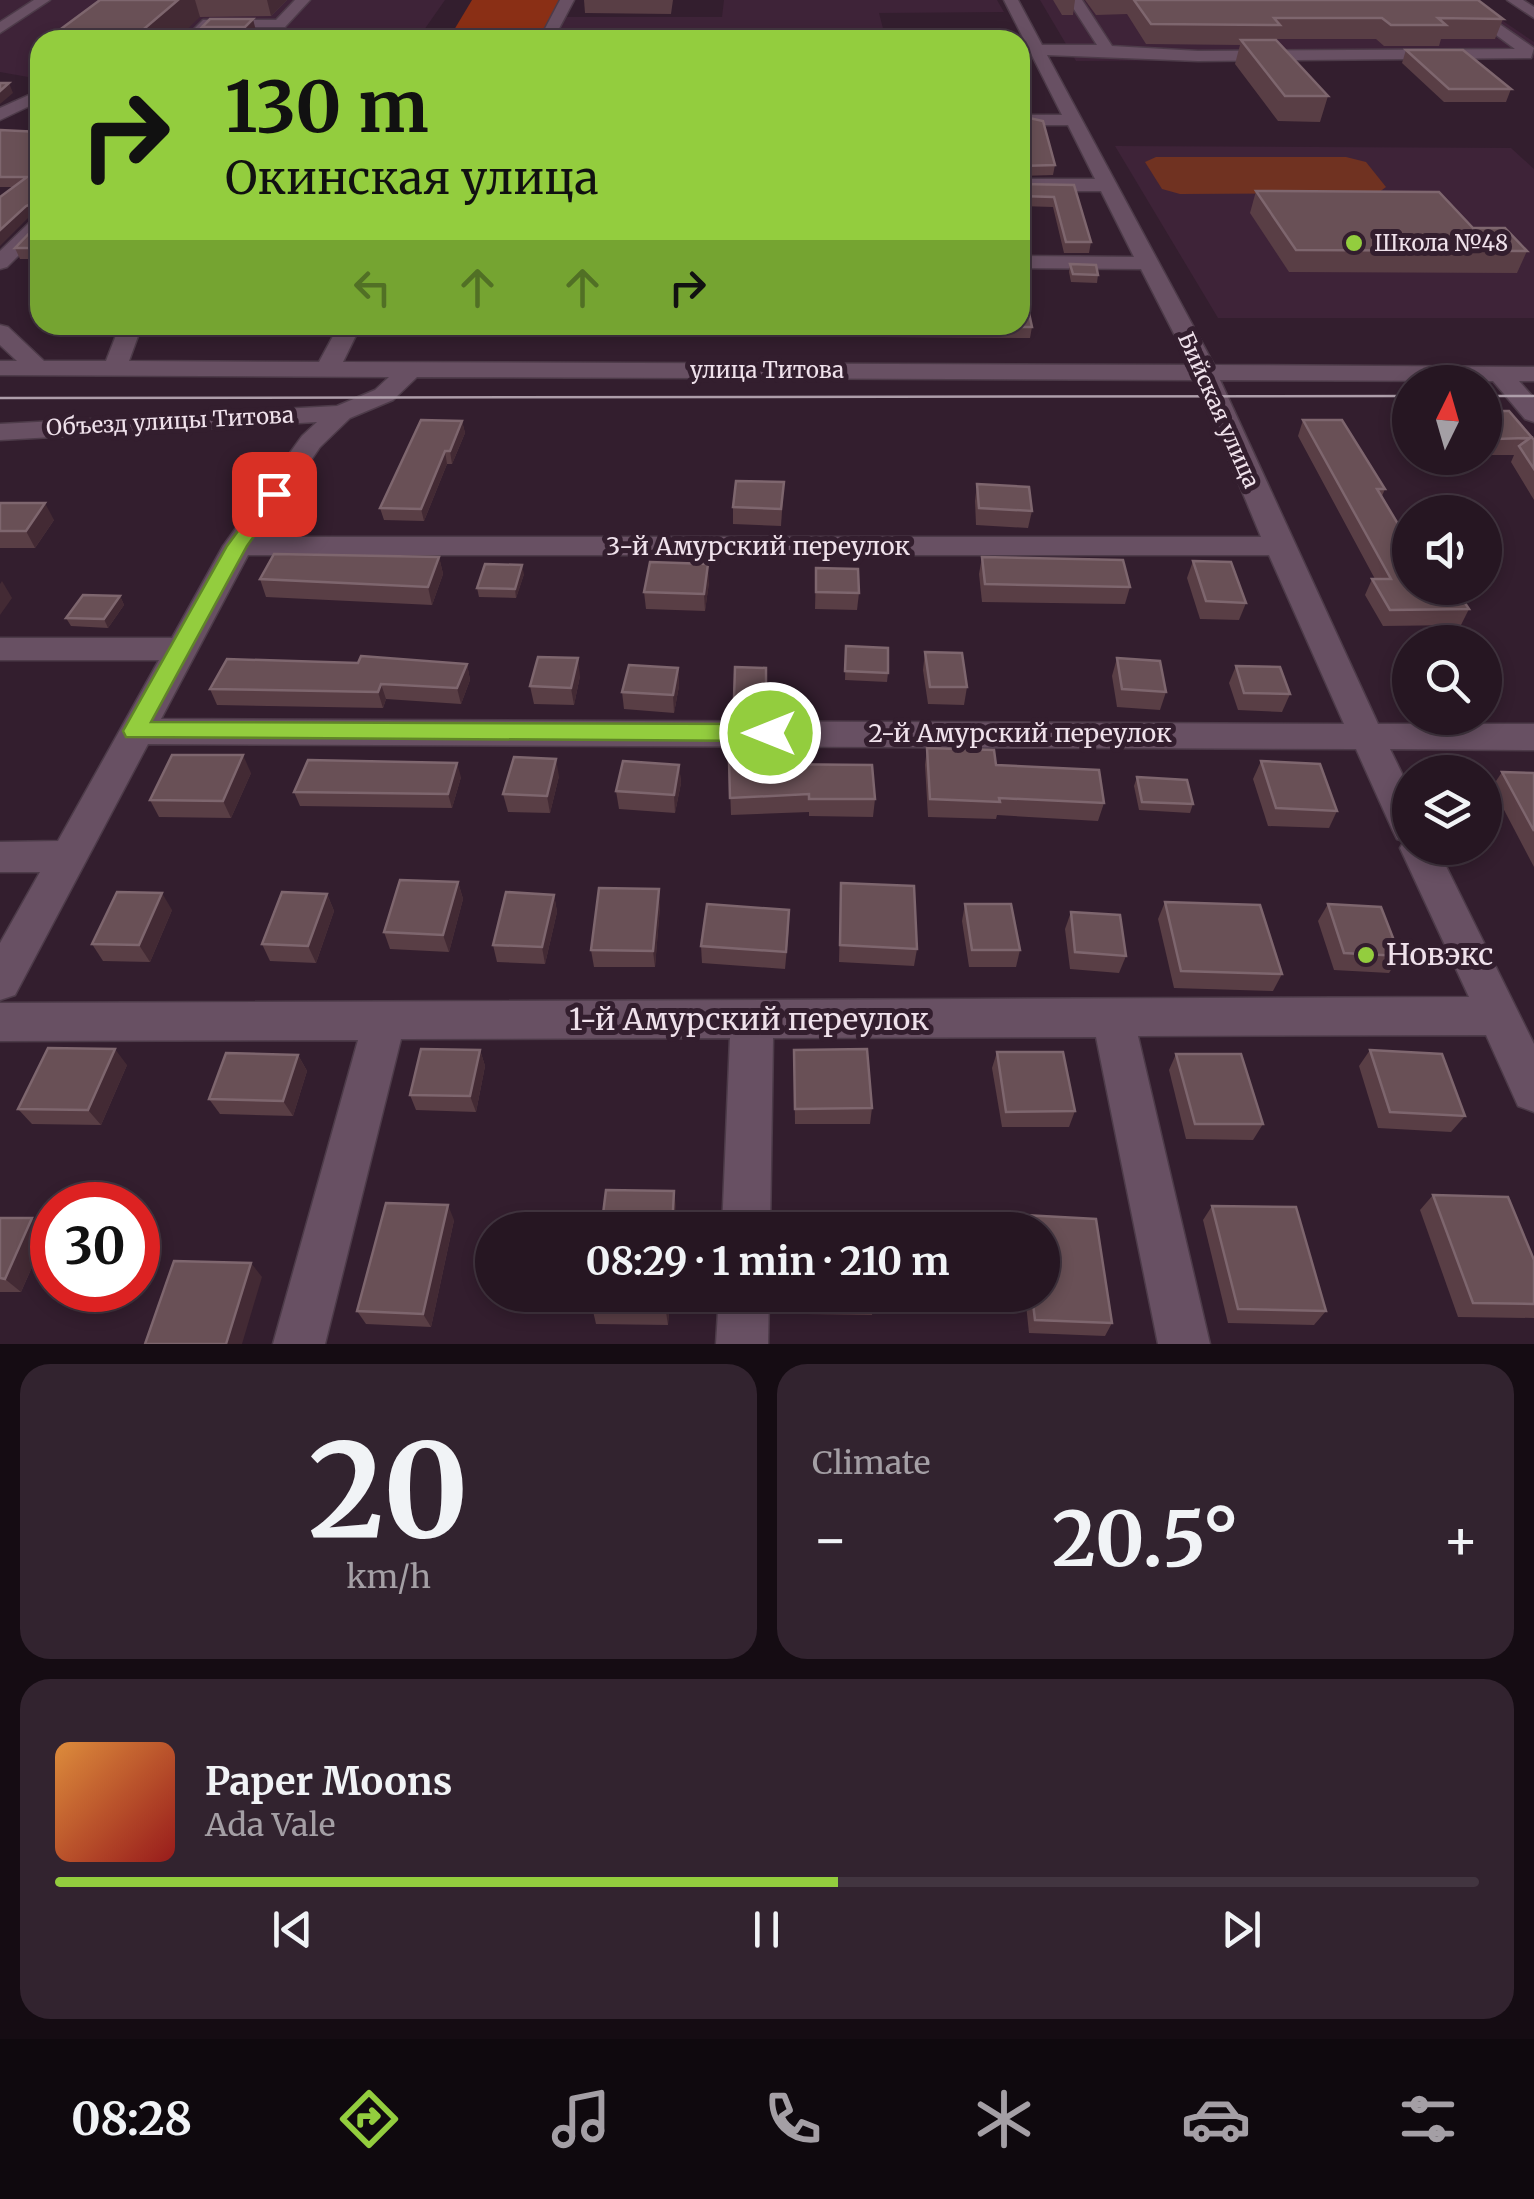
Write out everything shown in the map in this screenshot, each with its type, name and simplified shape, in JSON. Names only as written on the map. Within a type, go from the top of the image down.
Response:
[{"type":"street","points":[[0,29],[43,0]]},
{"type":"street","points":[[201,30],[208,24],[280,24],[303,0]]},
{"type":"street","points":[[551,30],[567,0]]},
{"type":"street","name":"Бийская улица","points":[[1010,0],[1026,30]]},
{"type":"street","points":[[1075,0],[1107,50]]},
{"type":"street","points":[[1030,62],[1107,50],[1198,56],[1530,53],[1456,0]]},
{"type":"street","points":[[1514,0],[1534,14]]},
{"type":"street","name":"Бийская улица","points":[[1030,39],[1204,370],[1279,546],[1392,791]]},
{"type":"street","points":[[0,115],[30,99]]},
{"type":"street","points":[[1030,120],[1073,120]]},
{"type":"street","points":[[1030,185],[1108,186]]},
{"type":"street","points":[[0,263],[30,233]]},
{"type":"street","points":[[1030,262],[1149,263]]},
{"type":"street","points":[[0,332],[38,368]]},
{"type":"street","points":[[115,368],[127,335]]},
{"type":"street","points":[[327,369],[345,335]]},
{"type":"street","name":"улица Титова","points":[[0,368],[1392,373]]},
{"type":"street","points":[[0,982],[238,546],[311,442],[341,412],[384,395],[410,370]]},
{"type":"street","name":"улица Титова","points":[[1502,374],[1534,374]]},
{"type":"street","points":[[1502,376],[1534,414]]},
{"type":"street","name":"Объезд улицы Титова","points":[[0,432],[341,412]]},
{"type":"street","name":"3-й Амурский переулок","points":[[238,546],[1279,546]]},
{"type":"street","points":[[0,649],[182,648]]},
{"type":"street","name":"2-й Амурский переулок","points":[[135,731],[1534,736]]},
{"type":"street","points":[[0,857],[66,856]]},
{"type":"street","points":[[1427,865],[1534,1090]]},
{"type":"street","name":"1-й Амурский переулок","points":[[0,1022],[1498,1016]]},
{"type":"street","points":[[1113,1018],[1184,1344]]},
{"type":"street","points":[[747,1212],[752,1020]]},
{"type":"street","points":[[298,1344],[384,1021]]},
{"type":"street","points":[[742,1344],[743,1312]]},
{"type":"shaded area","points":[[0,0],[445,0],[424,30],[30,30],[30,77],[0,72]]},
{"type":"shaded area","points":[[472,0],[560,0],[544,30],[454,30]]},
{"type":"shaded area","points":[[724,0],[997,0],[1004,12],[879,13],[883,30],[554,30],[560,17],[722,17]]},
{"type":"shaded area","points":[[1040,0],[1472,0],[1534,42],[1534,58],[1076,61]]},
{"type":"shaded area","name":"Школа №48","points":[[1115,146],[1511,148],[1534,169],[1534,318],[1218,318]]},
{"type":"shaded area","points":[[1156,157],[1346,157],[1366,162],[1386,187],[1378,193],[1180,194],[1162,189],[1145,162]]},
{"type":"building","points":[[100,0],[178,0],[143,30],[60,30]]},
{"type":"building","points":[[1134,0],[1478,0],[1503,19],[1438,18],[1446,25],[1391,25],[1382,18],[1274,18],[1280,25],[1151,24]]},
{"type":"building","points":[[210,19],[253,19],[245,27],[202,27]]},
{"type":"building","points":[[1241,40],[1276,40],[1328,96],[1285,96]]},
{"type":"building","points":[[1406,50],[1463,50],[1511,89],[1449,89]]},
{"type":"building","points":[[1030,118],[1043,121],[1055,165],[1030,166]]},
{"type":"building","points":[[0,130],[30,132],[30,204],[0,230],[0,197],[27,177],[0,177]]},
{"type":"building","points":[[1030,184],[1074,185],[1091,242],[1066,242],[1054,197],[1030,196]]},
{"type":"building","points":[[1256,191],[1439,192],[1473,228],[1505,228],[1527,251],[1296,250]]},
{"type":"building","points":[[30,232],[30,248],[15,248]]},
{"type":"building","points":[[1070,264],[1096,265],[1098,275],[1073,274]]},
{"type":"building","points":[[1502,411],[1509,411],[1534,440],[1534,469],[1519,446],[1530,438],[1502,439]]},
{"type":"building","points":[[421,420],[462,421],[421,509],[380,508]]},
{"type":"building","points":[[1303,420],[1342,420],[1385,489],[1377,489],[1392,514],[1392,605],[1466,605],[1469,609],[1390,610],[1372,579],[1391,579]]},
{"type":"building","points":[[736,481],[784,482],[781,509],[733,507]]},
{"type":"building","points":[[977,484],[1029,487],[1032,511],[979,508]]},
{"type":"building","points":[[0,503],[45,503],[26,531],[0,531]]},
{"type":"building","points":[[274,554],[439,557],[428,587],[260,579]]},
{"type":"building","points":[[982,557],[1123,560],[1130,587],[985,584]]},
{"type":"building","points":[[1193,561],[1231,562],[1246,603],[1206,601]]},
{"type":"building","points":[[650,562],[708,564],[704,594],[644,592]]},
{"type":"building","points":[[485,564],[522,565],[515,589],[477,588]]},
{"type":"building","points":[[816,568],[858,569],[859,593],[816,592]]},
{"type":"building","points":[[83,595],[120,596],[104,619],[66,618]]},
{"type":"building","points":[[846,646],[888,648],[888,673],[845,671]]},
{"type":"building","points":[[925,652],[962,653],[967,687],[930,687]]},
{"type":"building","points":[[361,656],[467,664],[457,688],[381,684],[378,692],[210,689],[227,659],[358,663]]},
{"type":"building","points":[[538,657],[578,658],[571,688],[530,686]]},
{"type":"building","points":[[1117,658],[1160,661],[1166,692],[1122,689]]},
{"type":"building","points":[[629,665],[678,668],[673,695],[622,692]]},
{"type":"building","points":[[1236,666],[1280,667],[1290,694],[1244,693]]},
{"type":"building","points":[[735,667],[766,668],[766,698],[734,699]]},
{"type":"building","points":[[927,748],[994,750],[996,765],[1099,770],[1104,803],[930,799]]},
{"type":"building","points":[[172,755],[243,755],[223,801],[150,800]]},
{"type":"building","points":[[514,757],[556,759],[547,796],[503,794]]},
{"type":"building","points":[[765,759],[765,764],[872,765],[875,799],[809,799],[809,794],[730,798],[729,760]]},
{"type":"building","points":[[308,760],[457,763],[448,794],[294,792]]},
{"type":"building","points":[[623,761],[679,765],[674,795],[616,791]]},
{"type":"building","points":[[1261,761],[1320,764],[1337,811],[1276,808]]},
{"type":"building","points":[[1502,772],[1534,773],[1534,831]]},
{"type":"building","points":[[1137,777],[1187,780],[1193,804],[1142,802]]},
{"type":"building","points":[[400,880],[458,882],[443,935],[384,932]]},
{"type":"building","points":[[841,883],[914,886],[917,949],[840,945]]},
{"type":"building","points":[[599,888],[659,889],[653,951],[591,950]]},
{"type":"building","points":[[117,892],[162,893],[139,945],[92,944]]},
{"type":"building","points":[[282,892],[327,894],[308,946],[262,944]]},
{"type":"building","points":[[506,892],[554,895],[542,947],[493,945]]},
{"type":"building","points":[[1165,902],[1260,905],[1282,974],[1181,971]]},
{"type":"building","points":[[707,904],[789,910],[786,952],[701,946]]},
{"type":"building","points":[[965,904],[1011,904],[1020,950],[972,950]]},
{"type":"building","points":[[1328,904],[1381,907],[1400,956],[1344,953]]},
{"type":"building","points":[[1071,912],[1120,915],[1126,956],[1075,952]]},
{"type":"building","points":[[48,1048],[115,1049],[88,1110],[18,1109]]},
{"type":"building","points":[[421,1049],[480,1050],[470,1096],[410,1095]]},
{"type":"building","points":[[867,1049],[872,1108],[795,1109],[794,1050]]},
{"type":"building","points":[[1370,1050],[1442,1054],[1465,1116],[1390,1112]]},
{"type":"building","points":[[997,1052],[1063,1052],[1075,1111],[1006,1112]]},
{"type":"building","points":[[226,1053],[298,1055],[283,1101],[209,1099]]},
{"type":"building","points":[[1176,1054],[1241,1054],[1263,1124],[1195,1124]]},
{"type":"building","points":[[606,1190],[674,1191],[673,1212],[603,1212]]},
{"type":"building","points":[[1433,1195],[1508,1197],[1534,1260],[1534,1304],[1473,1303]]},
{"type":"building","points":[[386,1203],[448,1205],[423,1314],[357,1311]]},
{"type":"building","points":[[1212,1206],[1296,1207],[1326,1311],[1238,1309]]},
{"type":"building","points":[[1060,1217],[1096,1219],[1112,1323],[1035,1320],[1034,1312],[1060,1312]]},
{"type":"building","points":[[0,1218],[30,1218],[5,1279],[0,1278]]},
{"type":"building","points":[[174,1261],[251,1263],[226,1344],[145,1344],[156,1312],[160,1312]]},
{"type":"tram line","points":[[0,398],[1392,396]]},
{"type":"tram line","points":[[1502,396],[1534,396]]},
{"type":"place","name":"Школа №48","points":[[1354,243]]},
{"type":"place","name":"Новэкс","points":[[1366,955]]},
{"type":"route","points":[[274,494],[238,546],[135,731],[770,733]]}]
